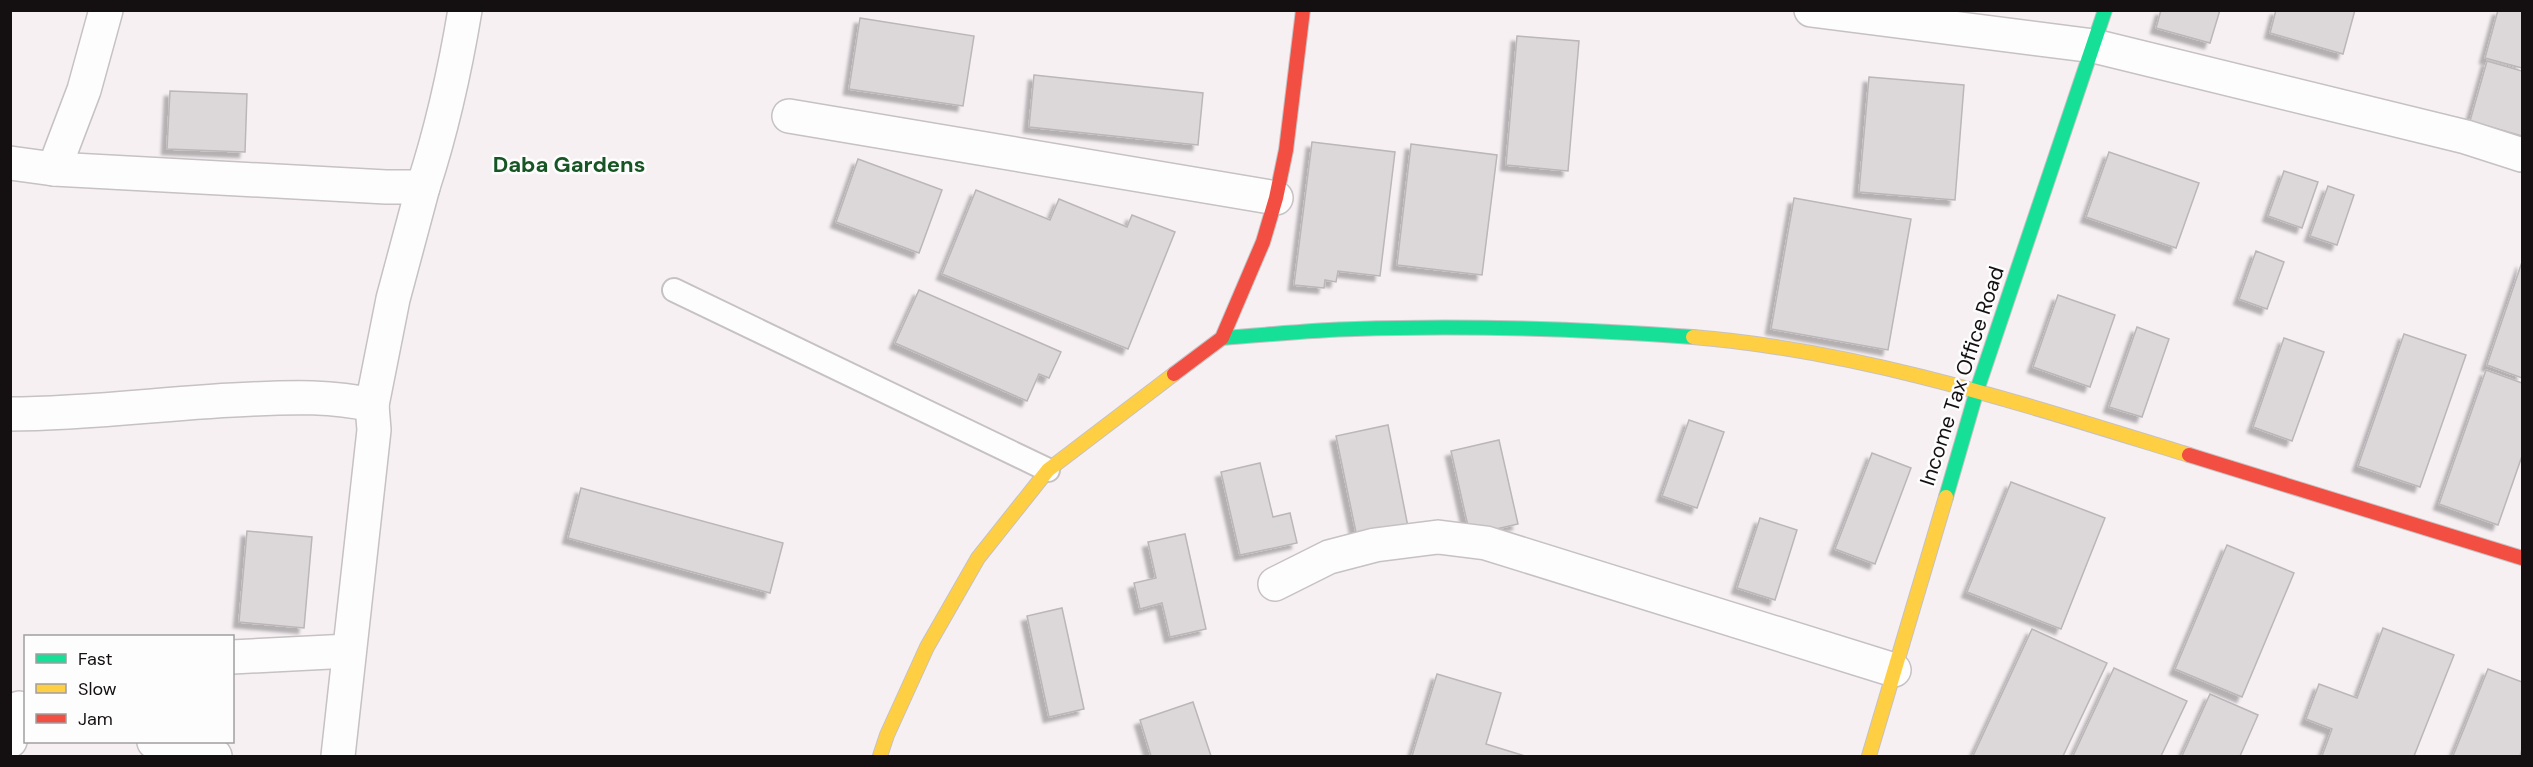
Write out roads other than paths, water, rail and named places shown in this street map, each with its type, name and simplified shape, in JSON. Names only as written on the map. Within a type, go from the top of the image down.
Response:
[{"type":"street","points":[[54,169],[84,90],[106,10]]},
{"type":"street","points":[[338,756],[374,430],[372,405],[393,298],[440,130],[457,60],[465,10]]},
{"type":"street","points":[[880,756],[887,735],[927,647],[978,558],[1048,470],[1222,338],[1263,242],[1276,198],[1286,150],[1303,10]]},
{"type":"street","points":[[1811,10],[2094,46],[2466,137],[2523,155]]},
{"type":"street","name":"Income Tax Office Road","points":[[1871,756],[1894,670],[1977,390],[2105,10]]},
{"type":"street","points":[[789,117],[1276,198]]},
{"type":"street","points":[[10,163],[54,169],[386,187],[423,187]]},
{"type":"street","points":[[1222,338],[1354,329],[1493,328],[1612,331],[1740,341],[1856,360],[1977,390],[2523,558]]},
{"type":"street","points":[[10,414],[54,414],[191,401],[270,398],[343,399],[372,405]]},
{"type":"street","points":[[1275,584],[1329,557],[1375,545],[1438,537],[1486,543],[1894,670]]},
{"type":"street","points":[[234,657],[349,651]]},
{"type":"street","points":[[10,741],[18,708]]},
{"type":"street","points":[[162,743],[215,756]]},
{"type":"lane","points":[[675,290],[1048,470]]},
{"type":"district","name":"Daba Gardens","points":[[569,164]]}]
